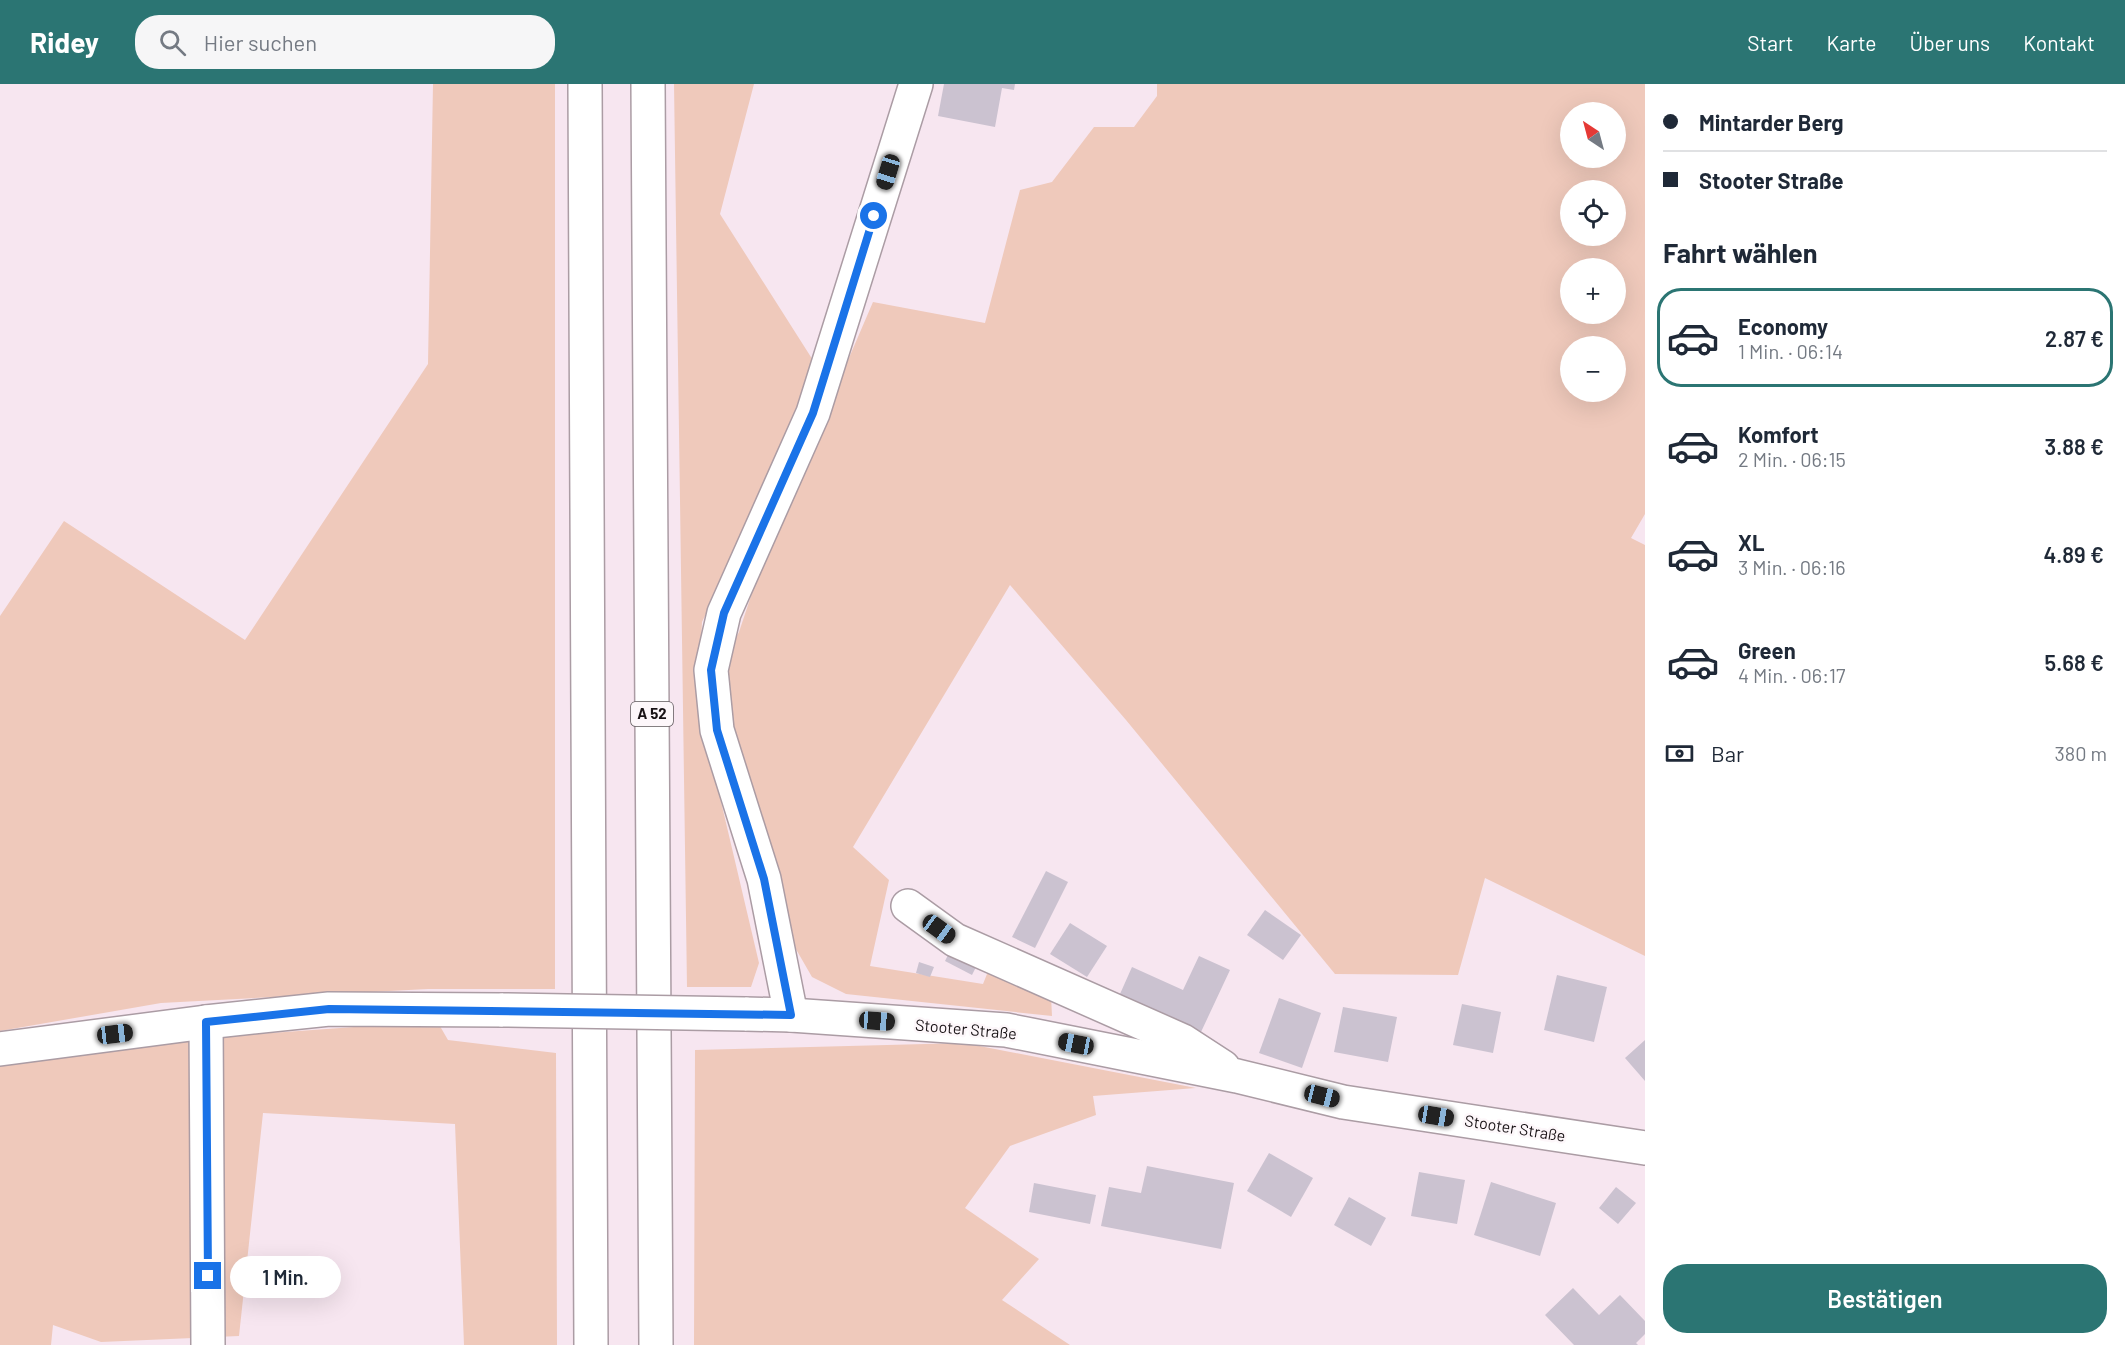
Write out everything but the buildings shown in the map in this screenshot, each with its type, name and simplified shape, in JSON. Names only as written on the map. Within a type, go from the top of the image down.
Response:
[{"type":"main road","points":[[585,84],[591,1345]]},
{"type":"main road","name":"A 52","points":[[648,84],[656,1345]]},
{"type":"main road","points":[[791,1015],[764,879],[717,730],[711,670],[724,613],[813,413],[916,84]]},
{"type":"main road","points":[[908,906],[955,940],[1183,1041],[1237,1076]]},
{"type":"main road","name":"Stooter Straße","points":[[0,1049],[206,1022],[329,1009],[791,1015],[1006,1030],[1237,1076],[1343,1102],[1645,1148]]},
{"type":"main road","points":[[206,1022],[208,1345]]},
{"type":"shaded area","points":[[433,84],[555,84],[555,989],[428,989],[161,1003],[0,1031],[0,616],[64,521],[245,640],[428,364]]},
{"type":"shaded area","points":[[674,84],[754,84],[720,214],[816,365],[804,413],[702,622],[698,704],[759,963],[751,987],[687,987]]},
{"type":"shaded area","points":[[1157,84],[1645,84],[1645,514],[1631,538],[1645,545],[1645,956],[1485,878],[1458,975],[1335,974],[1126,720],[1010,585],[853,847],[889,880],[870,966],[983,984],[989,969],[1051,996],[1052,1016],[846,994],[812,977],[793,944],[727,723],[726,657],[739,632],[766,551],[873,302],[985,323],[1020,190],[1052,182],[1094,127],[1134,127],[1157,96]]},
{"type":"shaded area","points":[[437,1021],[448,1040],[556,1053],[557,1345],[464,1345],[455,1124],[263,1113],[239,1336],[101,1342],[53,1325],[51,1345],[0,1345],[0,1066],[108,1045]]},
{"type":"shaded area","points":[[964,1043],[1196,1088],[1093,1096],[1096,1115],[1010,1146],[965,1208],[1039,1259],[1002,1300],[1070,1345],[694,1345],[695,1050]]},
{"type":"route","points":[[208,1276],[206,1022],[329,1009],[791,1015],[764,879],[717,730],[711,670],[724,613],[813,413],[874,216]]}]
